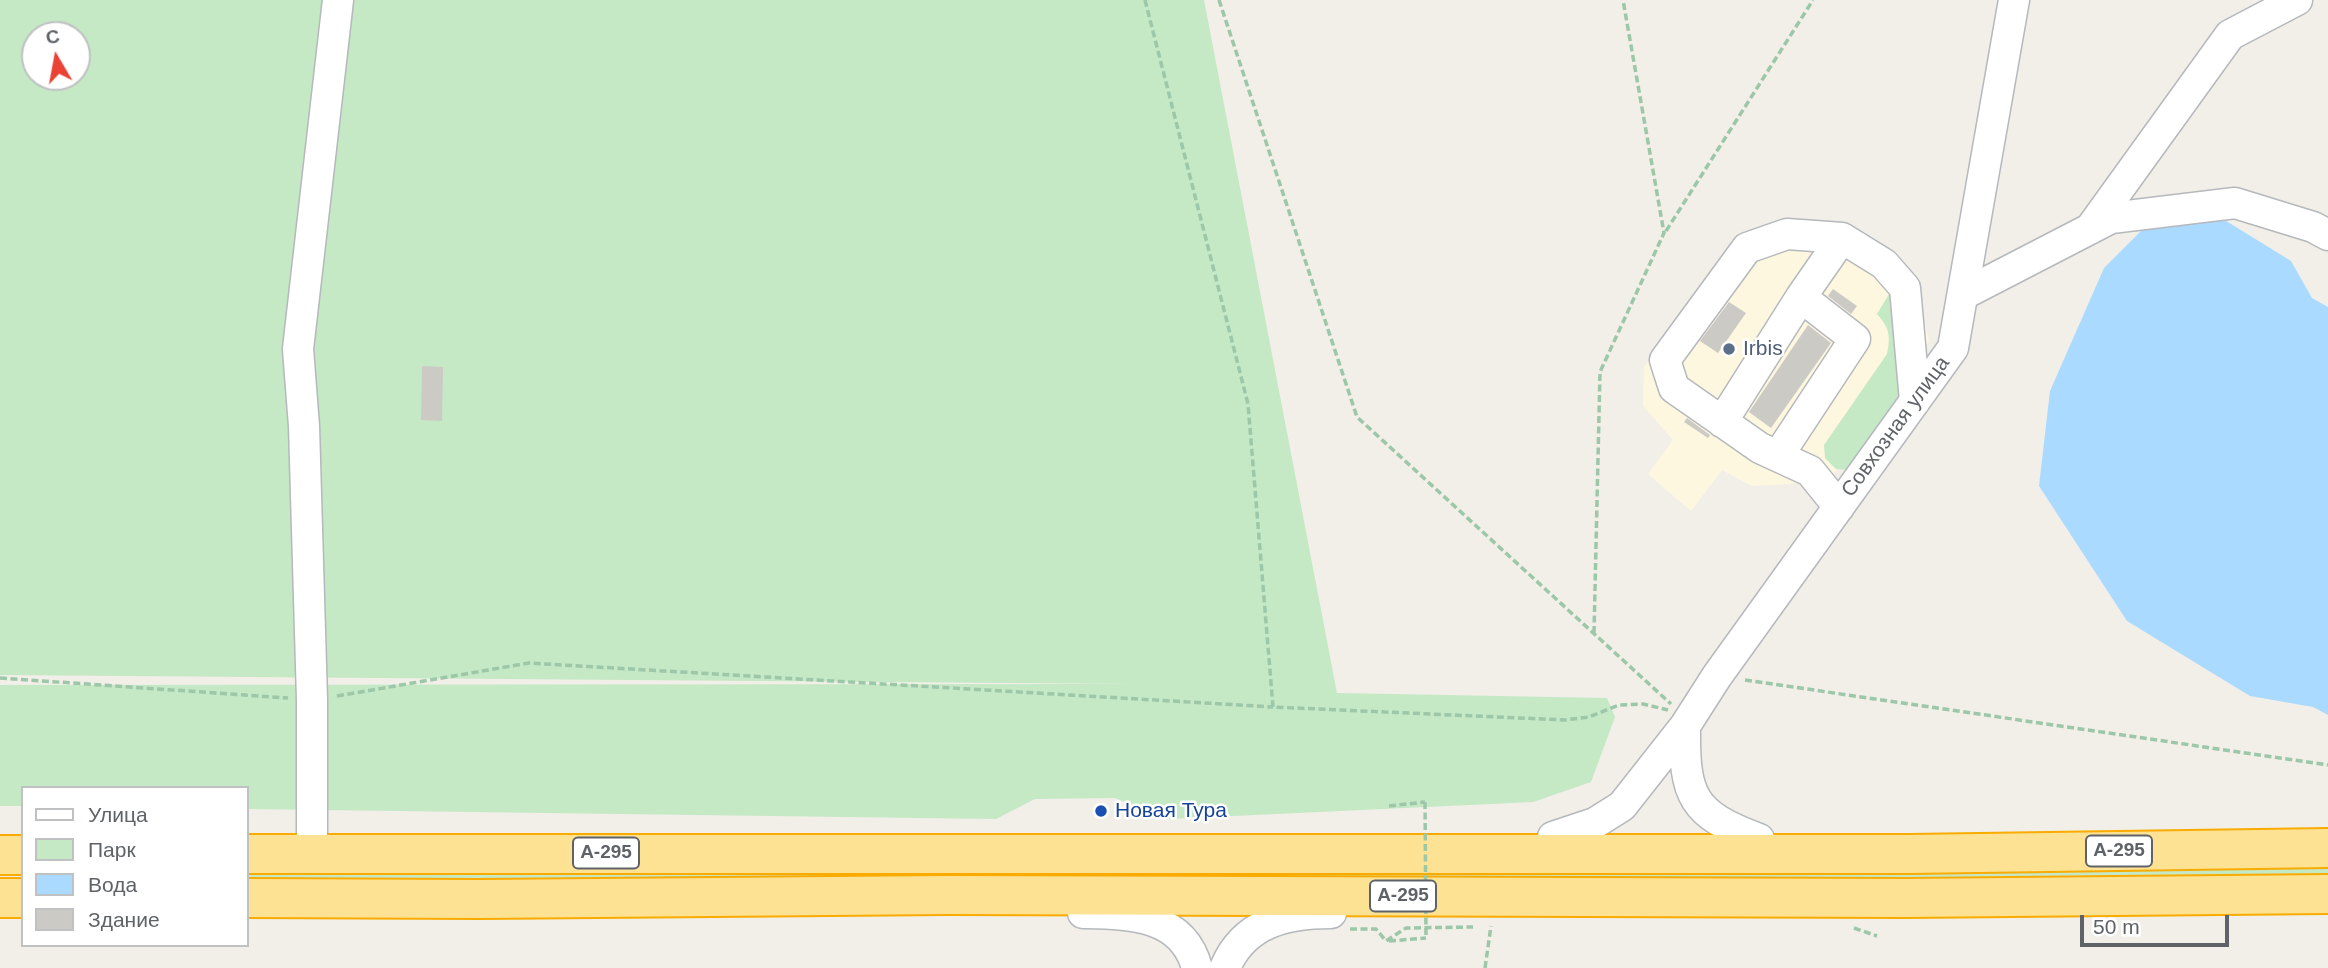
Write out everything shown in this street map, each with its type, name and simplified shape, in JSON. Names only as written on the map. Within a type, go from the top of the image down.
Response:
[{"type":"highway","name":"А-295","points":[[248,854],[1909,854],[2328,848]]},
{"type":"highway","points":[[0,855],[21,855]]},
{"type":"highway","name":"А-295","points":[[248,898],[947,895],[1491,910],[1906,898],[2328,894]]},
{"type":"highway","points":[[0,898],[21,898]]},
{"type":"street","points":[[312,853],[312,700],[304,426],[298,349],[338,0]]},
{"type":"street","name":"Совхозная улица","points":[[1553,837],[1595,823],[1622,806],[1686,723],[1953,348],[2014,0]]},
{"type":"street","points":[[2090,229],[2230,35],[2297,0]]},
{"type":"street","points":[[1964,294],[2111,218],[2235,203],[2313,227],[2328,235]]},
{"type":"street","points":[[1839,507],[1810,471],[1760,448],[1674,388],[1665,360],[1747,248],[1787,234],[1842,238],[1884,264],[1905,288],[1915,401]]},
{"type":"street","points":[[1723,422],[1801,297],[1842,238]]},
{"type":"street","points":[[1778,456],[1855,339],[1801,297]]},
{"type":"street","points":[[1686,723],[1684,761],[1687,780],[1695,799],[1707,815],[1759,839]]},
{"type":"street","name":"А-295","points":[[965,852],[1030,841],[1099,836],[1849,839],[1880,844],[1909,854]]},
{"type":"street","points":[[947,895],[962,905],[987,911],[1148,917],[1168,928],[1185,943],[1197,968]]},
{"type":"street","points":[[1225,968],[1238,945],[1259,926],[1278,918],[1303,913],[1491,910]]},
{"type":"path","points":[[1145,0],[1248,404],[1273,707]]},
{"type":"path","points":[[1219,0],[1357,417],[1594,634],[1686,723]]},
{"type":"path","points":[[1623,0],[1664,233]]},
{"type":"path","points":[[1594,634],[1600,372],[1664,233],[1813,0]]},
{"type":"path","points":[[0,678],[312,700],[529,663],[1513,719],[1565,720],[1589,717],[1619,705],[1643,704],[1662,707],[1686,723]]},
{"type":"path","points":[[1717,676],[2328,765]]},
{"type":"path","points":[[1387,941],[1426,938],[1425,802],[1389,806]]},
{"type":"path","points":[[1485,968],[1491,910]]},
{"type":"shaded area","points":[[1789,221],[1917,289],[1929,341],[1815,500],[1803,483],[1752,486],[1722,470],[1691,511],[1648,474],[1673,440],[1643,406],[1644,367],[1745,238]]},
{"type":"green space","points":[[0,0],[1204,0],[1337,693],[1607,698],[1615,717],[1591,782],[1533,802],[1169,819],[1115,798],[1035,799],[996,819],[248,809],[248,786],[21,786],[21,806],[0,806],[0,685],[1138,684],[0,675]]},
{"type":"green space","points":[[1889,294],[1901,338],[1905,375],[1899,401],[1849,470],[1836,469],[1825,458],[1824,445],[1887,354],[1888,332],[1877,314]]},
{"type":"green space","points":[[2328,867],[2328,878],[248,881],[248,870]]},
{"type":"water","points":[[2223,219],[2291,261],[2312,298],[2328,307],[2328,715],[2313,707],[2250,696],[2127,621],[2039,486],[2050,391],[2104,268],[2143,229]]},
{"type":"building","points":[[1833,289],[1857,306],[1851,314],[1828,296]]},
{"type":"building","points":[[1729,302],[1746,313],[1718,353],[1700,341]]},
{"type":"building","points":[[1808,325],[1831,343],[1771,428],[1749,412]]},
{"type":"building","points":[[422,366],[443,367],[442,421],[421,420]]},
{"type":"building","points":[[1687,418],[1710,435],[1708,438],[1684,422]]},
{"type":"place","name":"Irbis","points":[[1729,349]]},
{"type":"place","name":"Новая Тура","points":[[1101,811]]}]
